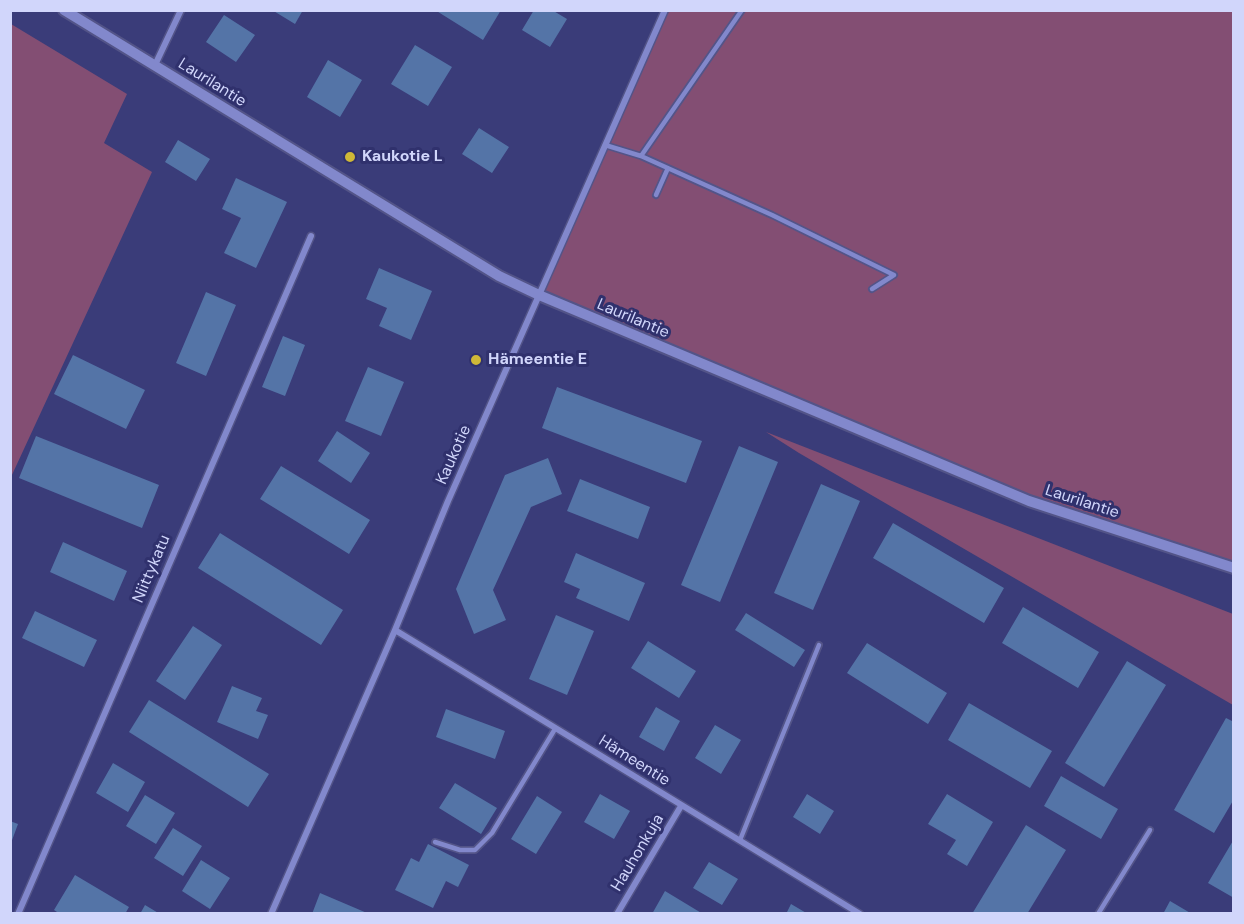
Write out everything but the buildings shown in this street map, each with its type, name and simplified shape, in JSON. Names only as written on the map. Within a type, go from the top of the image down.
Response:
[{"type":"street","name":"Laurilantie","points":[[64,10],[499,276],[539,296],[1029,501],[1233,568]]},
{"type":"street","points":[[155,65],[181,10]]},
{"type":"street","name":"Kaukotie","points":[[272,914],[395,630],[448,501],[665,10]]},
{"type":"street","name":"Niittykatu","points":[[18,914],[311,236]]},
{"type":"street","name":"Hämeentie","points":[[395,630],[860,914]]},
{"type":"street","name":"Hauhonkuja","points":[[617,914],[681,806]]},
{"type":"lane","points":[[641,156],[742,10]]},
{"type":"lane","points":[[605,145],[641,156],[668,168],[894,275],[872,289]]},
{"type":"lane","points":[[656,195],[668,168]]},
{"type":"lane","points":[[740,840],[819,645]]},
{"type":"lane","points":[[435,842],[460,850],[475,850],[492,833],[555,729]]},
{"type":"lane","points":[[1098,914],[1150,830]]},
{"type":"shaded area","points":[[665,11],[1233,11],[1233,568],[1029,501],[539,295]]},
{"type":"shaded area","points":[[11,24],[127,94],[104,143],[152,172],[11,477]]},
{"type":"shaded area","points":[[766,432],[1233,614],[1233,705],[799,453]]},
{"type":"place","name":"Kaukotie L","points":[[350,157]]},
{"type":"place","name":"Hämeentie E","points":[[476,360]]}]
